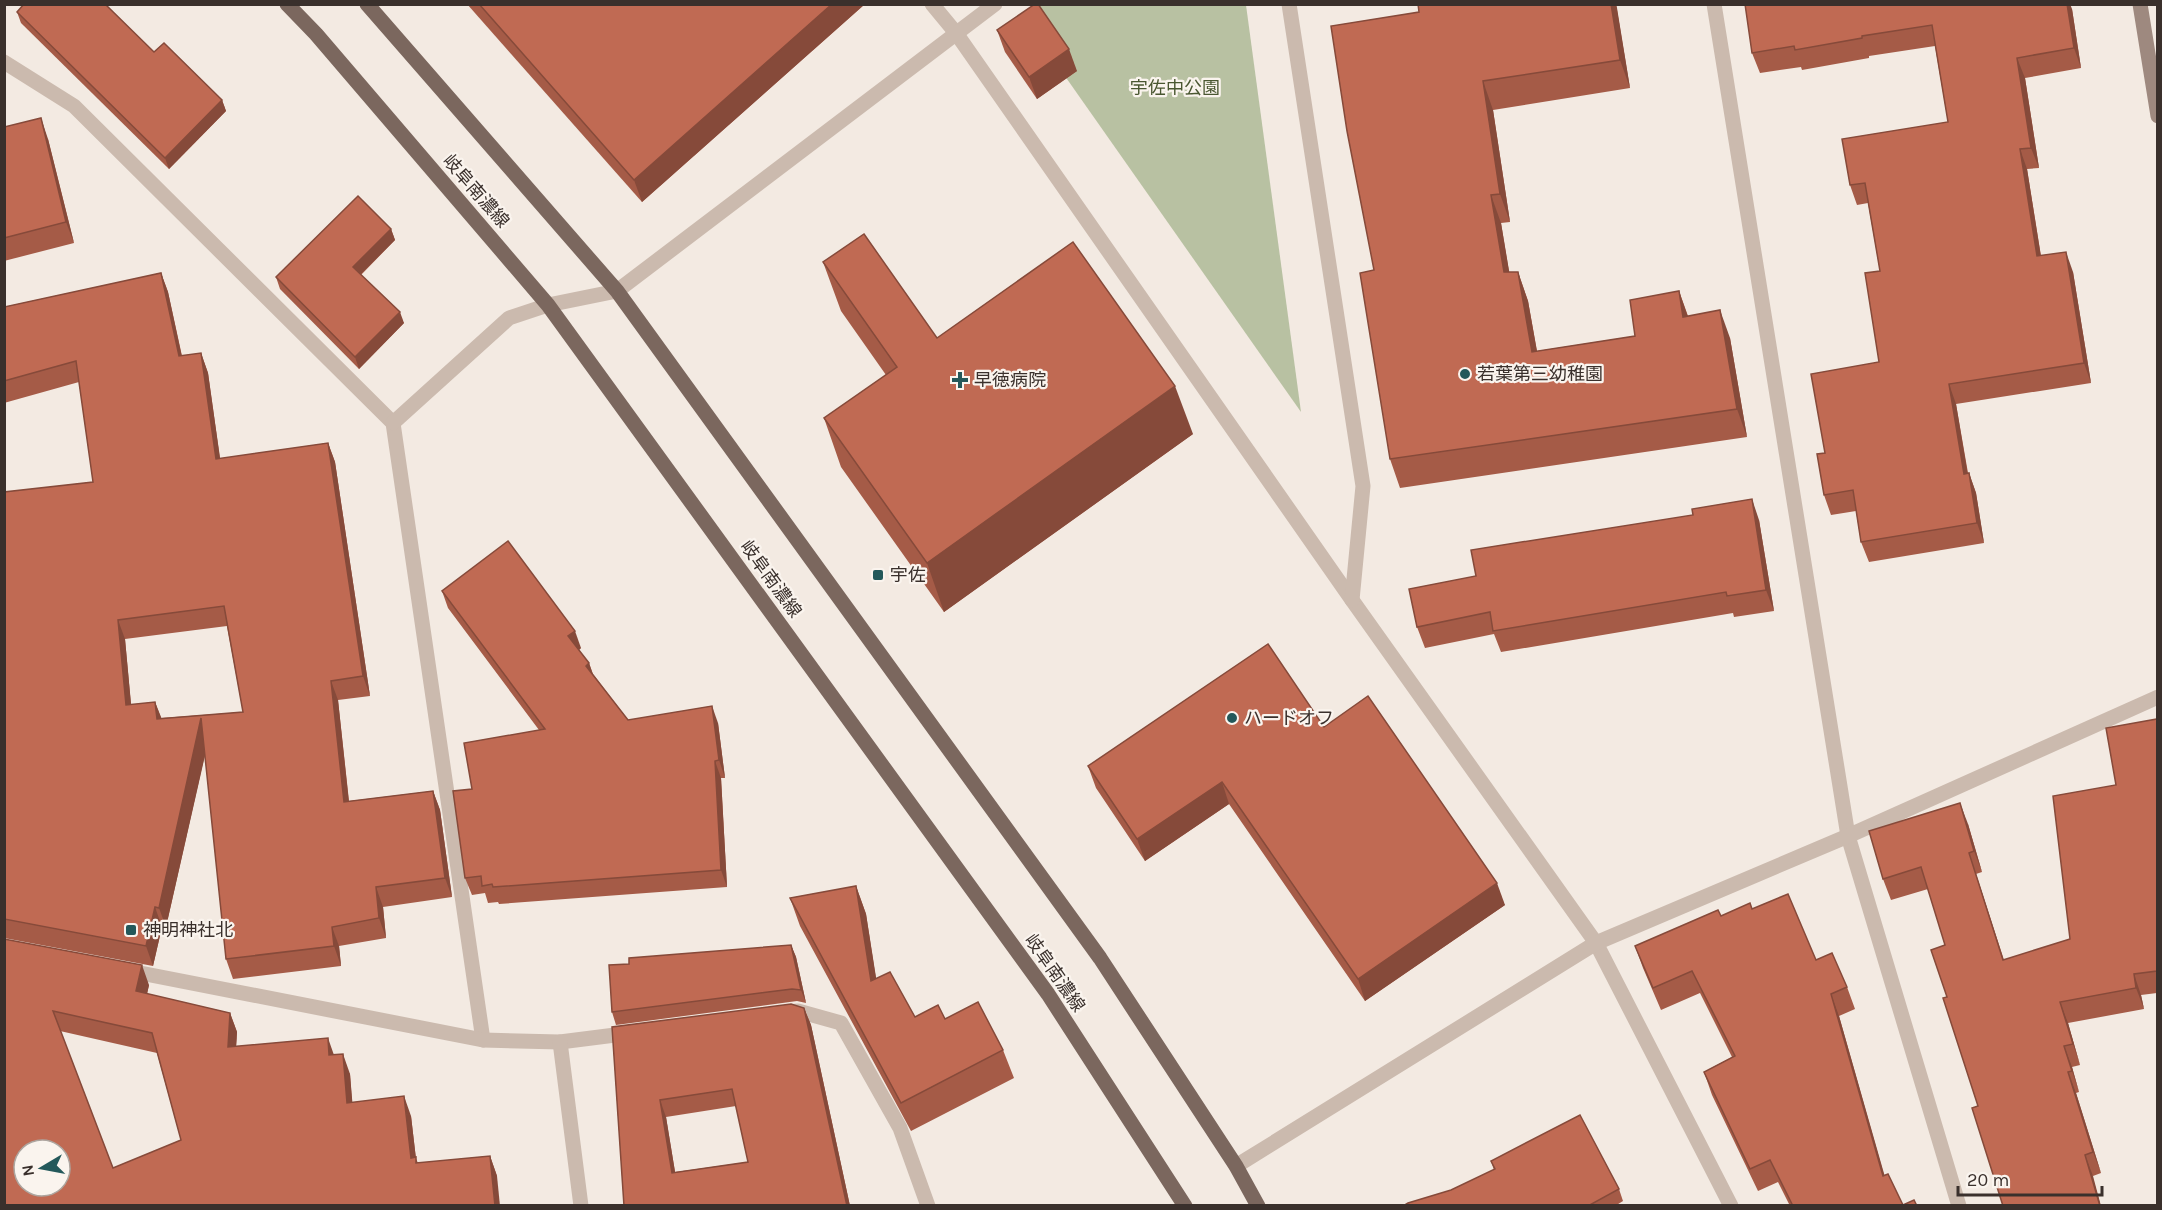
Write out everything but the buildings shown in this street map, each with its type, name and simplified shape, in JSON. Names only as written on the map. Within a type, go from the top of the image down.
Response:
[{"type":"main road","name":"岐阜南濃線","points":[[287,4],[316,34],[548,305],[1048,994],[1185,1206]]},
{"type":"main road","points":[[367,4],[617,291],[1100,958],[1236,1166],[1258,1206]]},
{"type":"street","points":[[932,4],[956,33],[1352,600],[1596,943],[1731,1206]]},
{"type":"street","points":[[393,423],[509,318],[548,305],[617,291],[995,4]]},
{"type":"street","points":[[1289,4],[1363,486],[1352,600]]},
{"type":"street","points":[[1714,4],[1848,836],[1959,1206]]},
{"type":"street","points":[[2140,4],[2157,116]]},
{"type":"street","points":[[4,62],[74,106],[393,423],[483,1040]]},
{"type":"street","points":[[1236,1166],[1596,943],[1848,836],[2157,697]]},
{"type":"street","points":[[110,967],[483,1040],[560,1042],[643,1031]]},
{"type":"street","points":[[774,1014],[798,1011],[841,1023],[900,1128],[928,1206]]},
{"type":"street","points":[[560,1042],[581,1206]]},
{"type":"green space","name":"宇佐中公園","points":[[1037,4],[1246,5],[1301,412],[1022,15]]},
{"type":"place","name":"若葉第三幼稚園","points":[[1465,374]]},
{"type":"place","name":"早徳病院","points":[[960,380]]},
{"type":"place","name":"宇佐","points":[[878,575]]},
{"type":"place","name":"ハードオフ","points":[[1232,718]]},
{"type":"place","name":"神明神社北","points":[[131,930]]}]
